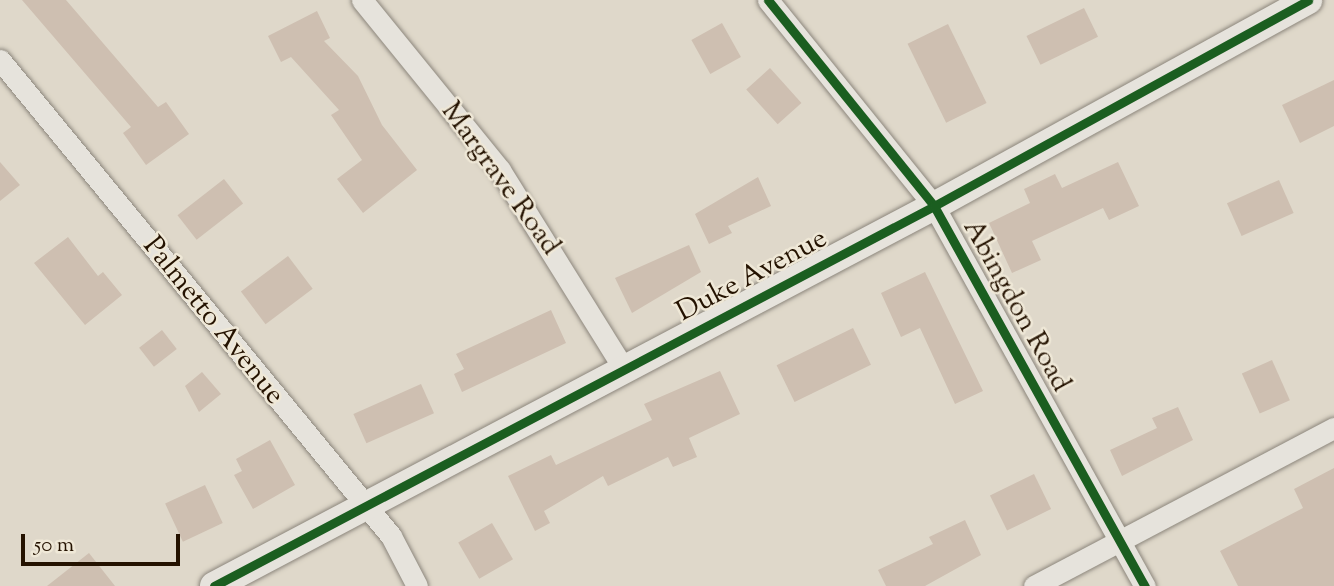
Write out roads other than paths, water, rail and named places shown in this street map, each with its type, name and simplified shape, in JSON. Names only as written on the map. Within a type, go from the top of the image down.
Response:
[{"type":"street","name":"Margrave Road","points":[[362,0],[500,170],[624,369]]},
{"type":"street","name":"Abingdon Road","points":[[768,0],[934,206],[1145,586]]},
{"type":"street","name":"Duke Avenue","points":[[214,586],[934,206],[1308,0]]},
{"type":"street","name":"Palmetto Avenue","points":[[0,60],[391,536],[417,586]]},
{"type":"street","points":[[1034,586],[1334,428]]}]
